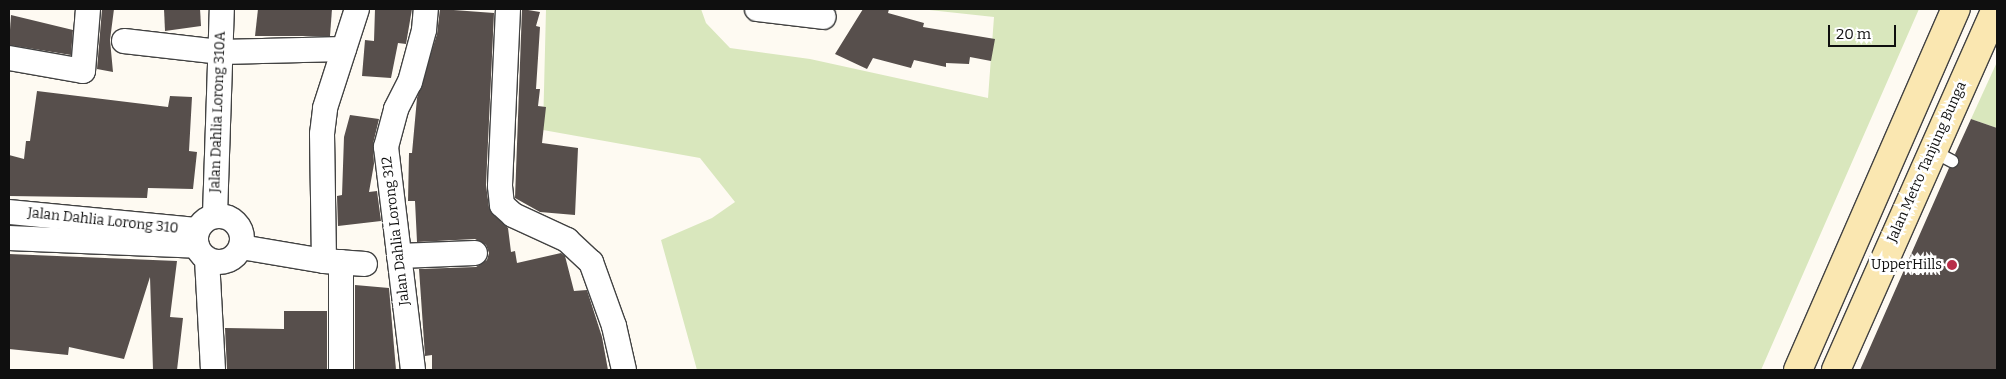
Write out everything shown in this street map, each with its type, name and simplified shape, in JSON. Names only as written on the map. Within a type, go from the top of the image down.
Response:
[{"type":"main road","points":[[1798,370],[1956,9]]},
{"type":"main road","name":"Jalan Metro Tanjung Bunga","points":[[1836,370],[1942,155],[1996,9]]},
{"type":"street","points":[[9,58],[84,71],[88,9]]},
{"type":"street","name":"Jalan Dahlia Lorong 310A","points":[[215,216],[222,9]]},
{"type":"street","points":[[341,370],[322,134],[331,82],[357,9]]},
{"type":"street","name":"Jalan Dahlia Lorong 312","points":[[413,370],[386,147],[396,109],[410,82],[424,30],[426,9]]},
{"type":"street","points":[[508,9],[500,186],[502,205],[513,214],[567,240],[591,262],[614,326],[624,370]]},
{"type":"street","points":[[757,9],[824,17]]},
{"type":"street","points":[[124,40],[221,52],[344,49]]},
{"type":"street","name":"Jalan Dahlia Lorong 310","points":[[9,212],[200,245]]},
{"type":"street","points":[[200,245],[222,262],[237,254],[241,247],[241,231],[237,224],[223,216],[208,218],[200,245],[213,370]]},
{"type":"street","name":"Jalan Dahlia Lorong 310","points":[[9,238],[200,245]]},
{"type":"street","points":[[241,247],[332,262],[365,264]]},
{"type":"street","points":[[399,256],[474,253]]},
{"type":"green space","points":[[546,9],[701,9],[706,23],[730,48],[810,59],[988,98],[994,17],[920,9],[1919,9],[1761,370],[697,370],[661,240],[712,218],[735,202],[700,158],[543,130]]},
{"type":"green space","points":[[1997,62],[1997,128],[1971,119]]},
{"type":"building","points":[[102,9],[114,9],[110,40],[113,72],[97,69]]},
{"type":"building","points":[[164,9],[200,9],[201,26],[165,31]]},
{"type":"building","points":[[258,9],[332,9],[330,36],[255,36]]},
{"type":"building","points":[[375,9],[412,9],[406,44],[398,43],[391,78],[362,76],[365,40],[374,41]]},
{"type":"building","points":[[440,9],[494,13],[486,185],[489,207],[508,228],[511,252],[515,251],[517,263],[561,253],[565,256],[574,291],[587,290],[602,337],[608,370],[432,370],[432,355],[425,356],[419,269],[476,267],[487,260],[489,253],[486,245],[475,239],[417,242],[415,201],[408,201],[409,153],[412,153],[417,98],[437,34]]},
{"type":"building","points":[[522,9],[540,12],[536,26],[540,27],[536,89],[540,89],[538,106],[546,107],[542,143],[578,148],[575,215],[540,212],[515,198]]},
{"type":"building","points":[[863,9],[889,9],[888,13],[924,23],[923,27],[995,39],[991,61],[970,57],[969,64],[946,63],[946,67],[914,60],[911,68],[873,58],[867,69],[835,54]]},
{"type":"building","points":[[11,15],[73,30],[71,55],[9,45]]},
{"type":"building","points":[[37,91],[168,107],[170,96],[192,97],[189,151],[197,152],[193,189],[148,188],[147,198],[9,196],[9,155],[24,159],[26,141],[30,141]]},
{"type":"building","points":[[350,115],[379,119],[373,144],[374,164],[369,192],[377,191],[381,221],[338,226],[337,196],[342,195],[344,137]]},
{"type":"building","name":"UpperHills","points":[[1971,119],[1997,128],[1997,370],[1860,370],[1949,168],[1959,164],[1955,154]]},
{"type":"building","points":[[9,254],[177,261],[170,317],[183,318],[177,370],[153,370],[150,277],[124,359],[69,347],[68,355],[9,349]]},
{"type":"building","points":[[355,285],[389,288],[396,370],[355,370]]},
{"type":"building","points":[[284,311],[327,311],[327,370],[227,370],[225,328],[284,329]]},
{"type":"place","name":"UpperHills","points":[[1952,265]]}]
